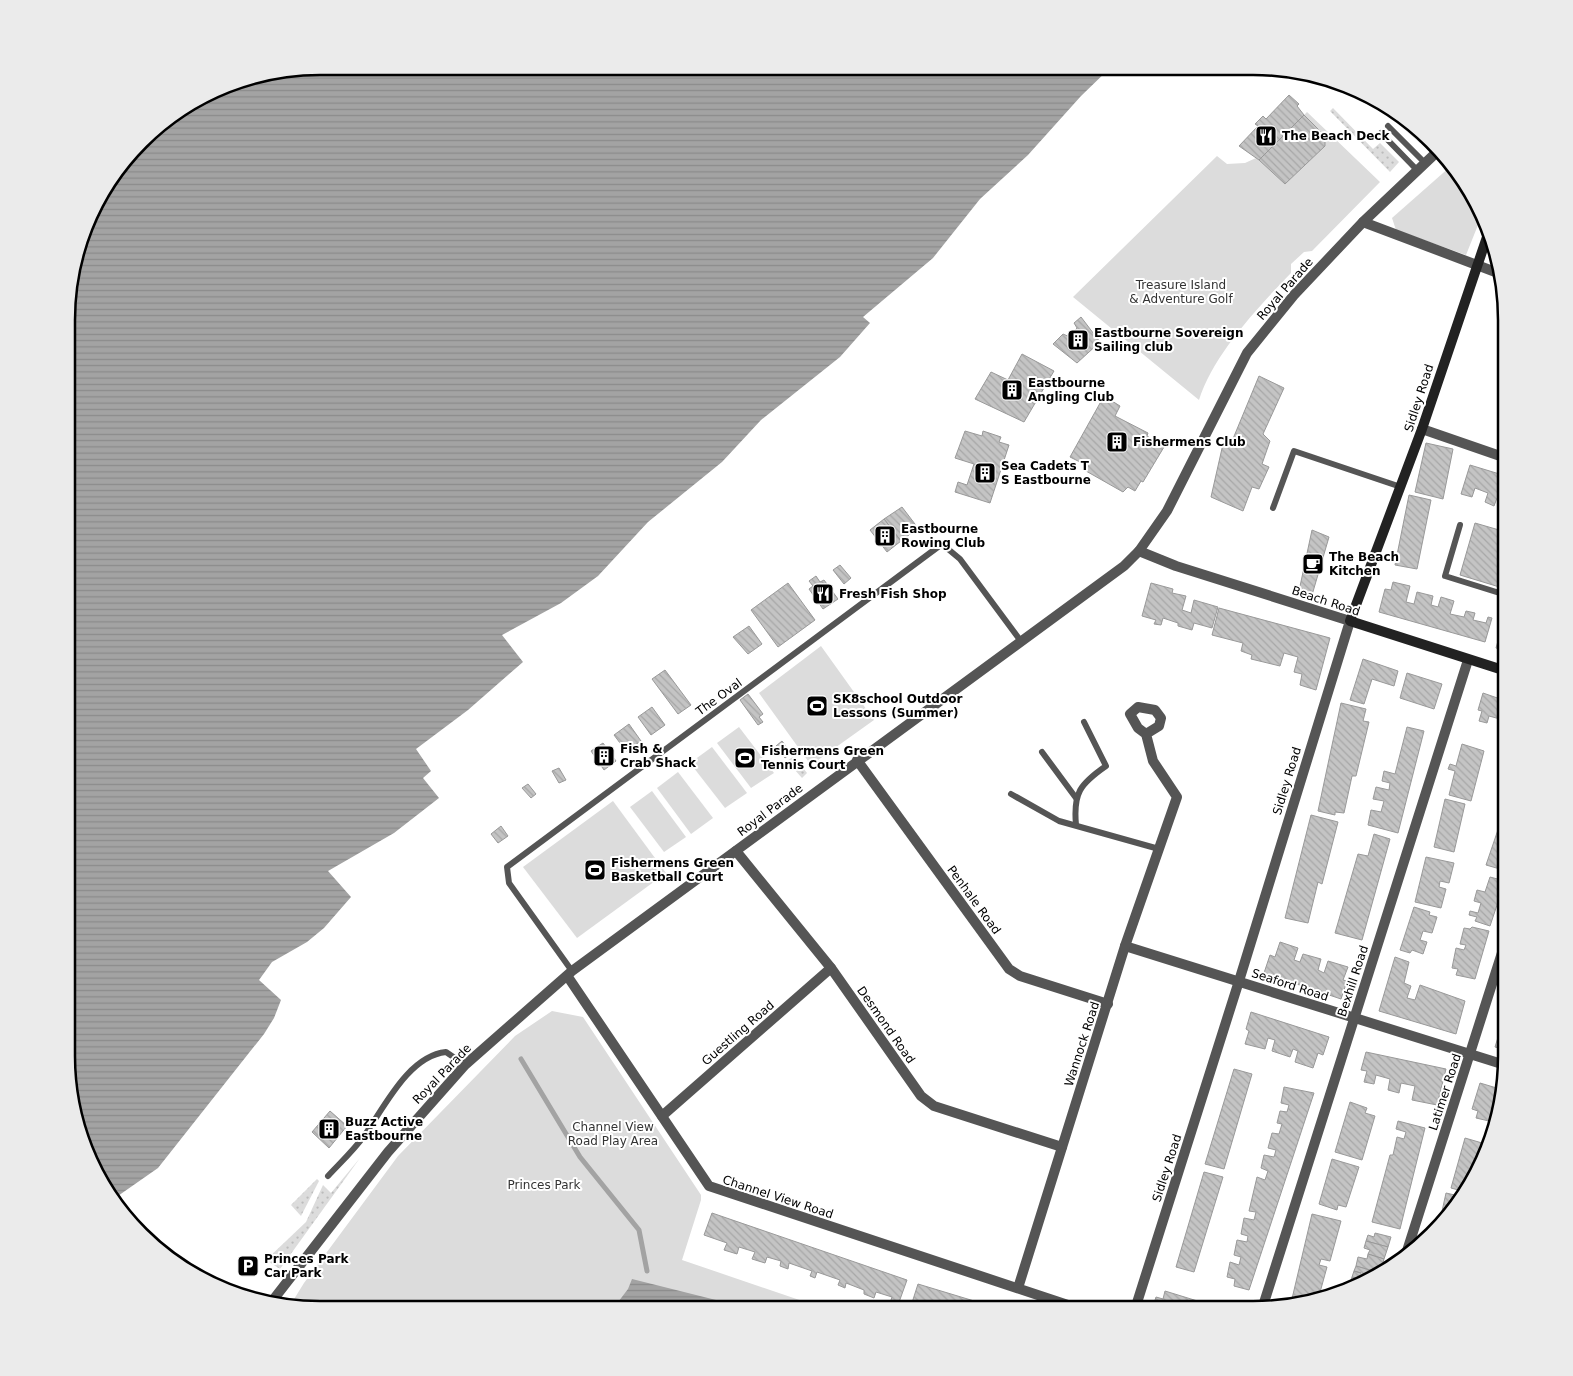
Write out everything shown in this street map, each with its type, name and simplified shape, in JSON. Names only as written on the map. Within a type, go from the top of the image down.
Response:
[{"type":"main road","points":[[1476,265],[1485,241]]},
{"type":"main road","name":"Sidley Road","points":[[1350,621],[1422,429],[1476,265]]},
{"type":"main road","name":"Beach Road","points":[[1350,621],[1498,669]]},
{"type":"street","name":"Royal Parade","points":[[275,1297],[388,1152],[465,1065],[570,974],[857,760],[1124,566],[1139,551],[1167,511],[1247,353],[1294,295],[1363,222],[1434,155]]},
{"type":"street","points":[[1363,222],[1493,271]]},
{"type":"street","points":[[1422,429],[1498,455]]},
{"type":"street","name":"Beach Road","points":[[1139,551],[1176,566],[1350,621]]},
{"type":"street","name":"Sidley Road","points":[[1138,1301],[1350,621]]},
{"type":"street","name":"Bexhill Road","points":[[1265,1300],[1468,660]]},
{"type":"street","name":"Wannock Road","points":[[1018,1288],[1125,946],[1177,797],[1153,761],[1146,734]]},
{"type":"street","name":"Penhale Road","points":[[857,760],[1009,969],[1020,976],[1108,1004]]},
{"type":"street","name":"Desmond Road","points":[[736,851],[831,968],[921,1096],[934,1106],[1062,1147]]},
{"type":"street","name":"Seaford Road","points":[[1125,946],[1498,1063]]},
{"type":"street","name":"Latimer Road","points":[[1409,1244],[1498,965]]},
{"type":"street","name":"Guestling Road","points":[[662,1116],[831,968]]},
{"type":"street","name":"Channel View Road","points":[[570,974],[709,1186],[1056,1301]]},
{"type":"lane","points":[[1388,126],[1421,167]]},
{"type":"lane","points":[[1381,133],[1421,167]]},
{"type":"lane","points":[[1273,508],[1294,451],[1401,487]]},
{"type":"lane","points":[[1460,525],[1445,576],[1498,593]]},
{"type":"lane","name":"The Oval","points":[[570,974],[509,883],[507,867],[942,544],[960,559],[1020,640]]},
{"type":"lane","points":[[1076,825],[1074,805],[1078,791],[1088,780],[1106,766],[1084,722]]},
{"type":"lane","points":[[1042,752],[1076,798]]},
{"type":"lane","points":[[1011,794],[1059,820],[1159,848]]},
{"type":"lane","points":[[328,1176],[364,1136],[396,1087],[423,1062],[438,1053],[446,1052],[465,1065]]},
{"type":"green space","points":[[1333,108],[1373,149],[1380,143],[1399,162],[1390,172],[1330,111]]},
{"type":"green space","name":"Treasure Island & Adventure Golf","points":[[1307,112],[1380,182],[1312,251],[1304,252],[1291,264],[1291,273],[1251,316],[1226,349],[1206,383],[1199,400],[1073,297],[1217,156],[1227,164],[1245,163],[1256,158],[1260,160]]},
{"type":"green space","points":[[1403,127],[1421,142],[1420,143]]},
{"type":"green space","points":[[1446,170],[1457,184],[1478,224],[1466,255],[1396,230],[1392,218]]},
{"type":"green space","name":"SK8school Outdoor Lessons (Summer)","points":[[821,646],[874,720],[811,765],[759,693]]},
{"type":"green space","name":"Fishermens Green Tennis Court","points":[[739,727],[774,773],[751,788],[717,743]]},
{"type":"green space","name":"Fishermens Green Tennis Court","points":[[712,747],[747,793],[725,808],[690,763]]},
{"type":"green space","points":[[794,756],[807,773],[802,778],[787,761]]},
{"type":"green space","points":[[678,772],[713,818],[691,834],[657,788]]},
{"type":"green space","points":[[652,791],[686,837],[664,852],[630,807]]},
{"type":"green space","name":"Fishermens Green Basketball Court","points":[[613,801],[666,873],[577,938],[523,867]]},
{"type":"green space","name":"Princes Park","points":[[552,1011],[583,1017],[701,1195],[682,1260],[802,1301],[320,1301],[294,1299],[398,1156],[515,1036]]},
{"type":"green space","points":[[360,1158],[280,1269],[266,1260],[306,1222],[323,1185],[331,1193]]},
{"type":"green space","points":[[317,1179],[319,1181],[301,1216],[291,1205]]},
{"type":"shaded area","points":[[320,75],[1103,75],[1081,96],[1028,155],[980,199],[933,258],[863,317],[870,323],[840,357],[761,420],[722,462],[648,522],[598,576],[561,603],[502,635],[523,662],[468,710],[416,749],[431,771],[423,778],[439,798],[394,833],[328,871],[351,897],[324,928],[307,942],[272,962],[259,980],[281,1000],[274,1018],[264,1034],[158,1168],[119,1195],[116,1192],[100,1164],[83,1119],[77,1088],[75,1056],[75,320],[77,288],[83,257],[100,212],[116,184],[136,159],[171,126],[212,100],[257,83],[288,77]]},
{"type":"shaded area","points":[[632,1279],[720,1301],[619,1301],[628,1289]]},
{"type":"building","name":"The Beach Deck","points":[[1289,95],[1299,104],[1297,106],[1304,115],[1259,160],[1239,146],[1258,126],[1255,124],[1263,116],[1266,119]]},
{"type":"building","points":[[1304,115],[1325,136],[1325,146],[1285,184],[1259,160]]},
{"type":"building","name":"Eastbourne Sovereign Sailing club","points":[[1081,317],[1100,342],[1077,363],[1053,344],[1063,334],[1070,337],[1077,328],[1074,323]]},
{"type":"building","name":"Eastbourne Angling Club","points":[[1022,354],[1054,371],[1024,422],[975,399],[991,372],[1008,380]]},
{"type":"building","points":[[1259,376],[1284,388],[1263,434],[1270,441],[1262,464],[1269,467],[1259,489],[1252,487],[1243,511],[1211,497],[1223,444],[1230,446]]},
{"type":"building","name":"Fishermens Club","points":[[1104,396],[1120,406],[1115,416],[1148,433],[1147,436],[1164,447],[1143,482],[1141,481],[1135,491],[1128,487],[1123,492],[1086,471],[1088,466],[1070,457]]},
{"type":"building","name":"Sea Cadets T S Eastbourne","points":[[965,431],[982,436],[983,431],[1001,437],[999,442],[1009,445],[990,503],[955,492],[958,482],[967,485],[974,464],[955,458]]},
{"type":"building","points":[[1426,443],[1453,449],[1443,499],[1415,492]]},
{"type":"building","points":[[1470,465],[1498,474],[1498,498],[1494,506],[1485,502],[1488,493],[1475,488],[1472,497],[1461,494]]},
{"type":"building","points":[[1409,495],[1431,500],[1417,569],[1395,565]]},
{"type":"building","points":[[902,507],[918,528],[901,541],[884,519]]},
{"type":"building","name":"Eastbourne Rowing Club","points":[[884,519],[901,541],[887,552],[870,530]]},
{"type":"building","points":[[1475,523],[1498,530],[1498,587],[1460,575]]},
{"type":"building","name":"The Beach Kitchen","points":[[1312,530],[1329,537],[1312,595],[1299,591]]},
{"type":"building","points":[[840,565],[851,578],[844,584],[833,570]]},
{"type":"building","name":"Fresh Fish Shop","points":[[816,576],[820,582],[824,580],[838,599],[823,609],[809,589],[813,586],[809,581]]},
{"type":"building","points":[[1393,582],[1410,586],[1406,602],[1414,604],[1417,592],[1433,596],[1431,605],[1438,607],[1441,597],[1454,601],[1450,614],[1464,617],[1466,611],[1475,613],[1473,620],[1486,623],[1488,617],[1492,618],[1485,642],[1379,612],[1385,589],[1391,590]]},
{"type":"building","points":[[788,583],[815,620],[778,647],[751,610]]},
{"type":"building","points":[[1151,583],[1173,589],[1172,593],[1186,596],[1182,610],[1191,613],[1194,600],[1218,607],[1212,628],[1194,623],[1192,630],[1178,626],[1178,623],[1163,618],[1161,625],[1154,624],[1156,620],[1142,616]]},
{"type":"building","points":[[1219,608],[1330,638],[1316,690],[1300,685],[1302,674],[1294,672],[1298,657],[1284,653],[1280,666],[1251,659],[1252,655],[1241,651],[1243,643],[1212,635]]},
{"type":"building","points":[[749,626],[762,644],[748,654],[733,637]]},
{"type":"building","points":[[1363,659],[1398,671],[1394,686],[1372,679],[1364,704],[1350,700]]},
{"type":"building","points":[[665,670],[691,705],[678,714],[652,679]]},
{"type":"building","points":[[1407,673],[1442,684],[1434,709],[1400,698]]},
{"type":"building","points":[[1483,693],[1498,698],[1498,718],[1489,716],[1487,723],[1479,721],[1482,711],[1478,710]]},
{"type":"building","points":[[748,694],[763,714],[759,717],[763,722],[758,725],[740,700]]},
{"type":"building","points":[[1341,703],[1366,709],[1363,721],[1369,722],[1356,776],[1352,776],[1344,813],[1335,812],[1335,815],[1318,811]]},
{"type":"building","points":[[652,707],[665,725],[651,735],[638,717]]},
{"type":"building","points":[[629,724],[641,741],[626,751],[614,735]]},
{"type":"building","points":[[1407,727],[1424,731],[1398,833],[1368,825],[1371,810],[1381,812],[1384,801],[1373,799],[1376,787],[1389,790],[1390,783],[1382,781],[1384,771],[1395,774]]},
{"type":"building","points":[[782,741],[791,753],[785,758],[776,746]]},
{"type":"building","name":"Fish & Crab Shack","points":[[603,743],[616,761],[604,770],[591,751]]},
{"type":"building","points":[[1462,744],[1484,751],[1471,801],[1449,795],[1455,771],[1448,769],[1450,764],[1456,766]]},
{"type":"building","points":[[559,768],[566,780],[559,783],[552,771]]},
{"type":"building","points":[[528,784],[536,794],[531,798],[522,788]]},
{"type":"building","points":[[1445,799],[1465,804],[1454,852],[1434,847]]},
{"type":"building","points":[[1311,815],[1338,822],[1322,884],[1318,882],[1308,923],[1285,918]]},
{"type":"building","points":[[501,826],[508,836],[498,843],[491,834]]},
{"type":"building","points":[[1498,830],[1498,868],[1486,865]]},
{"type":"building","points":[[1374,834],[1390,839],[1362,940],[1335,933],[1358,854],[1368,856]]},
{"type":"building","points":[[1426,857],[1454,863],[1449,883],[1440,881],[1439,887],[1446,889],[1441,908],[1415,902]]},
{"type":"building","points":[[1490,877],[1498,879],[1498,902],[1490,926],[1475,921],[1477,917],[1469,915],[1470,911],[1478,913],[1481,903],[1474,901],[1477,890],[1485,892]]},
{"type":"building","points":[[1414,907],[1430,912],[1429,915],[1437,917],[1432,933],[1423,931],[1420,940],[1427,942],[1423,954],[1412,950],[1410,953],[1400,950]]},
{"type":"building","points":[[1472,927],[1489,931],[1475,979],[1456,975],[1458,969],[1452,968],[1456,948],[1464,950],[1466,945],[1460,944],[1464,928],[1470,929]]},
{"type":"building","points":[[1280,942],[1298,948],[1294,960],[1300,962],[1303,954],[1321,959],[1318,970],[1324,973],[1328,961],[1348,967],[1343,980],[1347,981],[1341,999],[1264,973],[1270,955],[1275,957]]},
{"type":"building","points":[[1395,957],[1409,962],[1404,983],[1411,986],[1407,998],[1415,1000],[1420,985],[1465,1001],[1456,1034],[1379,1011]]},
{"type":"building","points":[[1251,1012],[1329,1037],[1323,1055],[1318,1053],[1313,1068],[1295,1062],[1298,1051],[1293,1049],[1290,1057],[1272,1051],[1275,1040],[1268,1038],[1265,1049],[1245,1044],[1249,1031],[1246,1029]]},
{"type":"building","points":[[1498,1037],[1498,1048],[1495,1047]]},
{"type":"building","points":[[1366,1052],[1446,1069],[1437,1105],[1412,1100],[1415,1086],[1401,1083],[1399,1093],[1388,1090],[1390,1079],[1376,1075],[1374,1084],[1364,1082],[1367,1071],[1361,1070]]},
{"type":"building","points":[[1234,1069],[1252,1074],[1224,1169],[1205,1164]]},
{"type":"building","points":[[1480,1083],[1496,1088],[1489,1121],[1476,1118],[1478,1111],[1472,1109]]},
{"type":"building","points":[[1284,1087],[1314,1093],[1249,1290],[1234,1286],[1235,1279],[1227,1277],[1230,1262],[1239,1265],[1241,1257],[1234,1255],[1237,1240],[1247,1242],[1248,1236],[1241,1234],[1244,1218],[1254,1220],[1256,1212],[1249,1211],[1257,1177],[1265,1180],[1268,1171],[1261,1168],[1264,1155],[1274,1157],[1276,1150],[1268,1148],[1272,1133],[1279,1134],[1282,1124],[1277,1123],[1280,1111],[1287,1112],[1289,1105],[1281,1103]]},
{"type":"building","points":[[1350,1102],[1367,1108],[1365,1113],[1375,1116],[1362,1160],[1335,1152]]},
{"type":"building","name":"Buzz Active Eastbourne","points":[[330,1111],[347,1126],[329,1148],[312,1132]]},
{"type":"building","points":[[1398,1121],[1425,1128],[1400,1229],[1372,1222],[1390,1155],[1393,1155],[1397,1137],[1404,1139],[1406,1132],[1396,1129]]},
{"type":"building","points":[[1465,1138],[1482,1143],[1473,1164],[1458,1190],[1451,1188]]},
{"type":"building","points":[[1332,1159],[1359,1167],[1346,1207],[1338,1205],[1337,1210],[1319,1204]]},
{"type":"building","points":[[1204,1172],[1223,1177],[1194,1272],[1176,1267]]},
{"type":"building","points":[[1446,1193],[1455,1195],[1447,1205],[1442,1211]]},
{"type":"building","points":[[712,1213],[907,1280],[899,1301],[891,1301],[892,1297],[876,1292],[874,1298],[864,1294],[864,1290],[846,1283],[845,1288],[838,1285],[840,1280],[817,1272],[815,1278],[810,1276],[812,1271],[789,1263],[788,1269],[780,1266],[781,1261],[767,1257],[765,1263],[752,1259],[755,1252],[739,1247],[737,1254],[724,1250],[727,1243],[704,1235]]},
{"type":"building","points":[[1312,1214],[1341,1221],[1330,1261],[1321,1259],[1319,1265],[1327,1267],[1320,1292],[1292,1298]]},
{"type":"building","points":[[1375,1233],[1391,1237],[1388,1247],[1366,1241],[1368,1235],[1374,1237]]},
{"type":"building","points":[[1366,1241],[1388,1247],[1384,1259],[1368,1254],[1370,1250],[1364,1248]]},
{"type":"building","points":[[1368,1254],[1384,1259],[1383,1264],[1371,1270],[1356,1266],[1358,1257],[1367,1259]]},
{"type":"building","points":[[1356,1266],[1371,1270],[1356,1278],[1352,1277]]},
{"type":"building","points":[[918,1284],[974,1301],[913,1301]]},
{"type":"building","points":[[1165,1291],[1198,1301],[1155,1301],[1156,1297],[1163,1299]]},
{"type":"waterway","points":[[521,1059],[580,1157],[639,1230],[647,1271]]},
{"type":"place","name":"The Beach Deck","points":[[1266,136]]},
{"type":"place","name":"Eastbourne Sovereign Sailing club","points":[[1078,340]]},
{"type":"place","name":"Eastbourne Angling Club","points":[[1012,390]]},
{"type":"place","name":"Fishermens Club","points":[[1117,442]]},
{"type":"place","name":"Sea Cadets T S Eastbourne","points":[[985,473]]},
{"type":"place","name":"Eastbourne Rowing Club","points":[[885,536]]},
{"type":"place","name":"The Beach Kitchen","points":[[1313,564]]},
{"type":"place","name":"Fresh Fish Shop","points":[[823,594]]},
{"type":"place","name":"SK8school Outdoor Lessons (Summer)","points":[[817,706]]},
{"type":"place","name":"Fish & Crab Shack","points":[[604,756]]},
{"type":"place","name":"Fishermens Green Tennis Court","points":[[745,758]]},
{"type":"place","name":"Fishermens Green Basketball Court","points":[[595,870]]},
{"type":"place","name":"Buzz Active Eastbourne","points":[[329,1129]]},
{"type":"place","name":"Princes Park Car Park","points":[[248,1266]]},
{"type":"park label","name":"Channel View Road Play Area","points":[[613,1134]]}]
